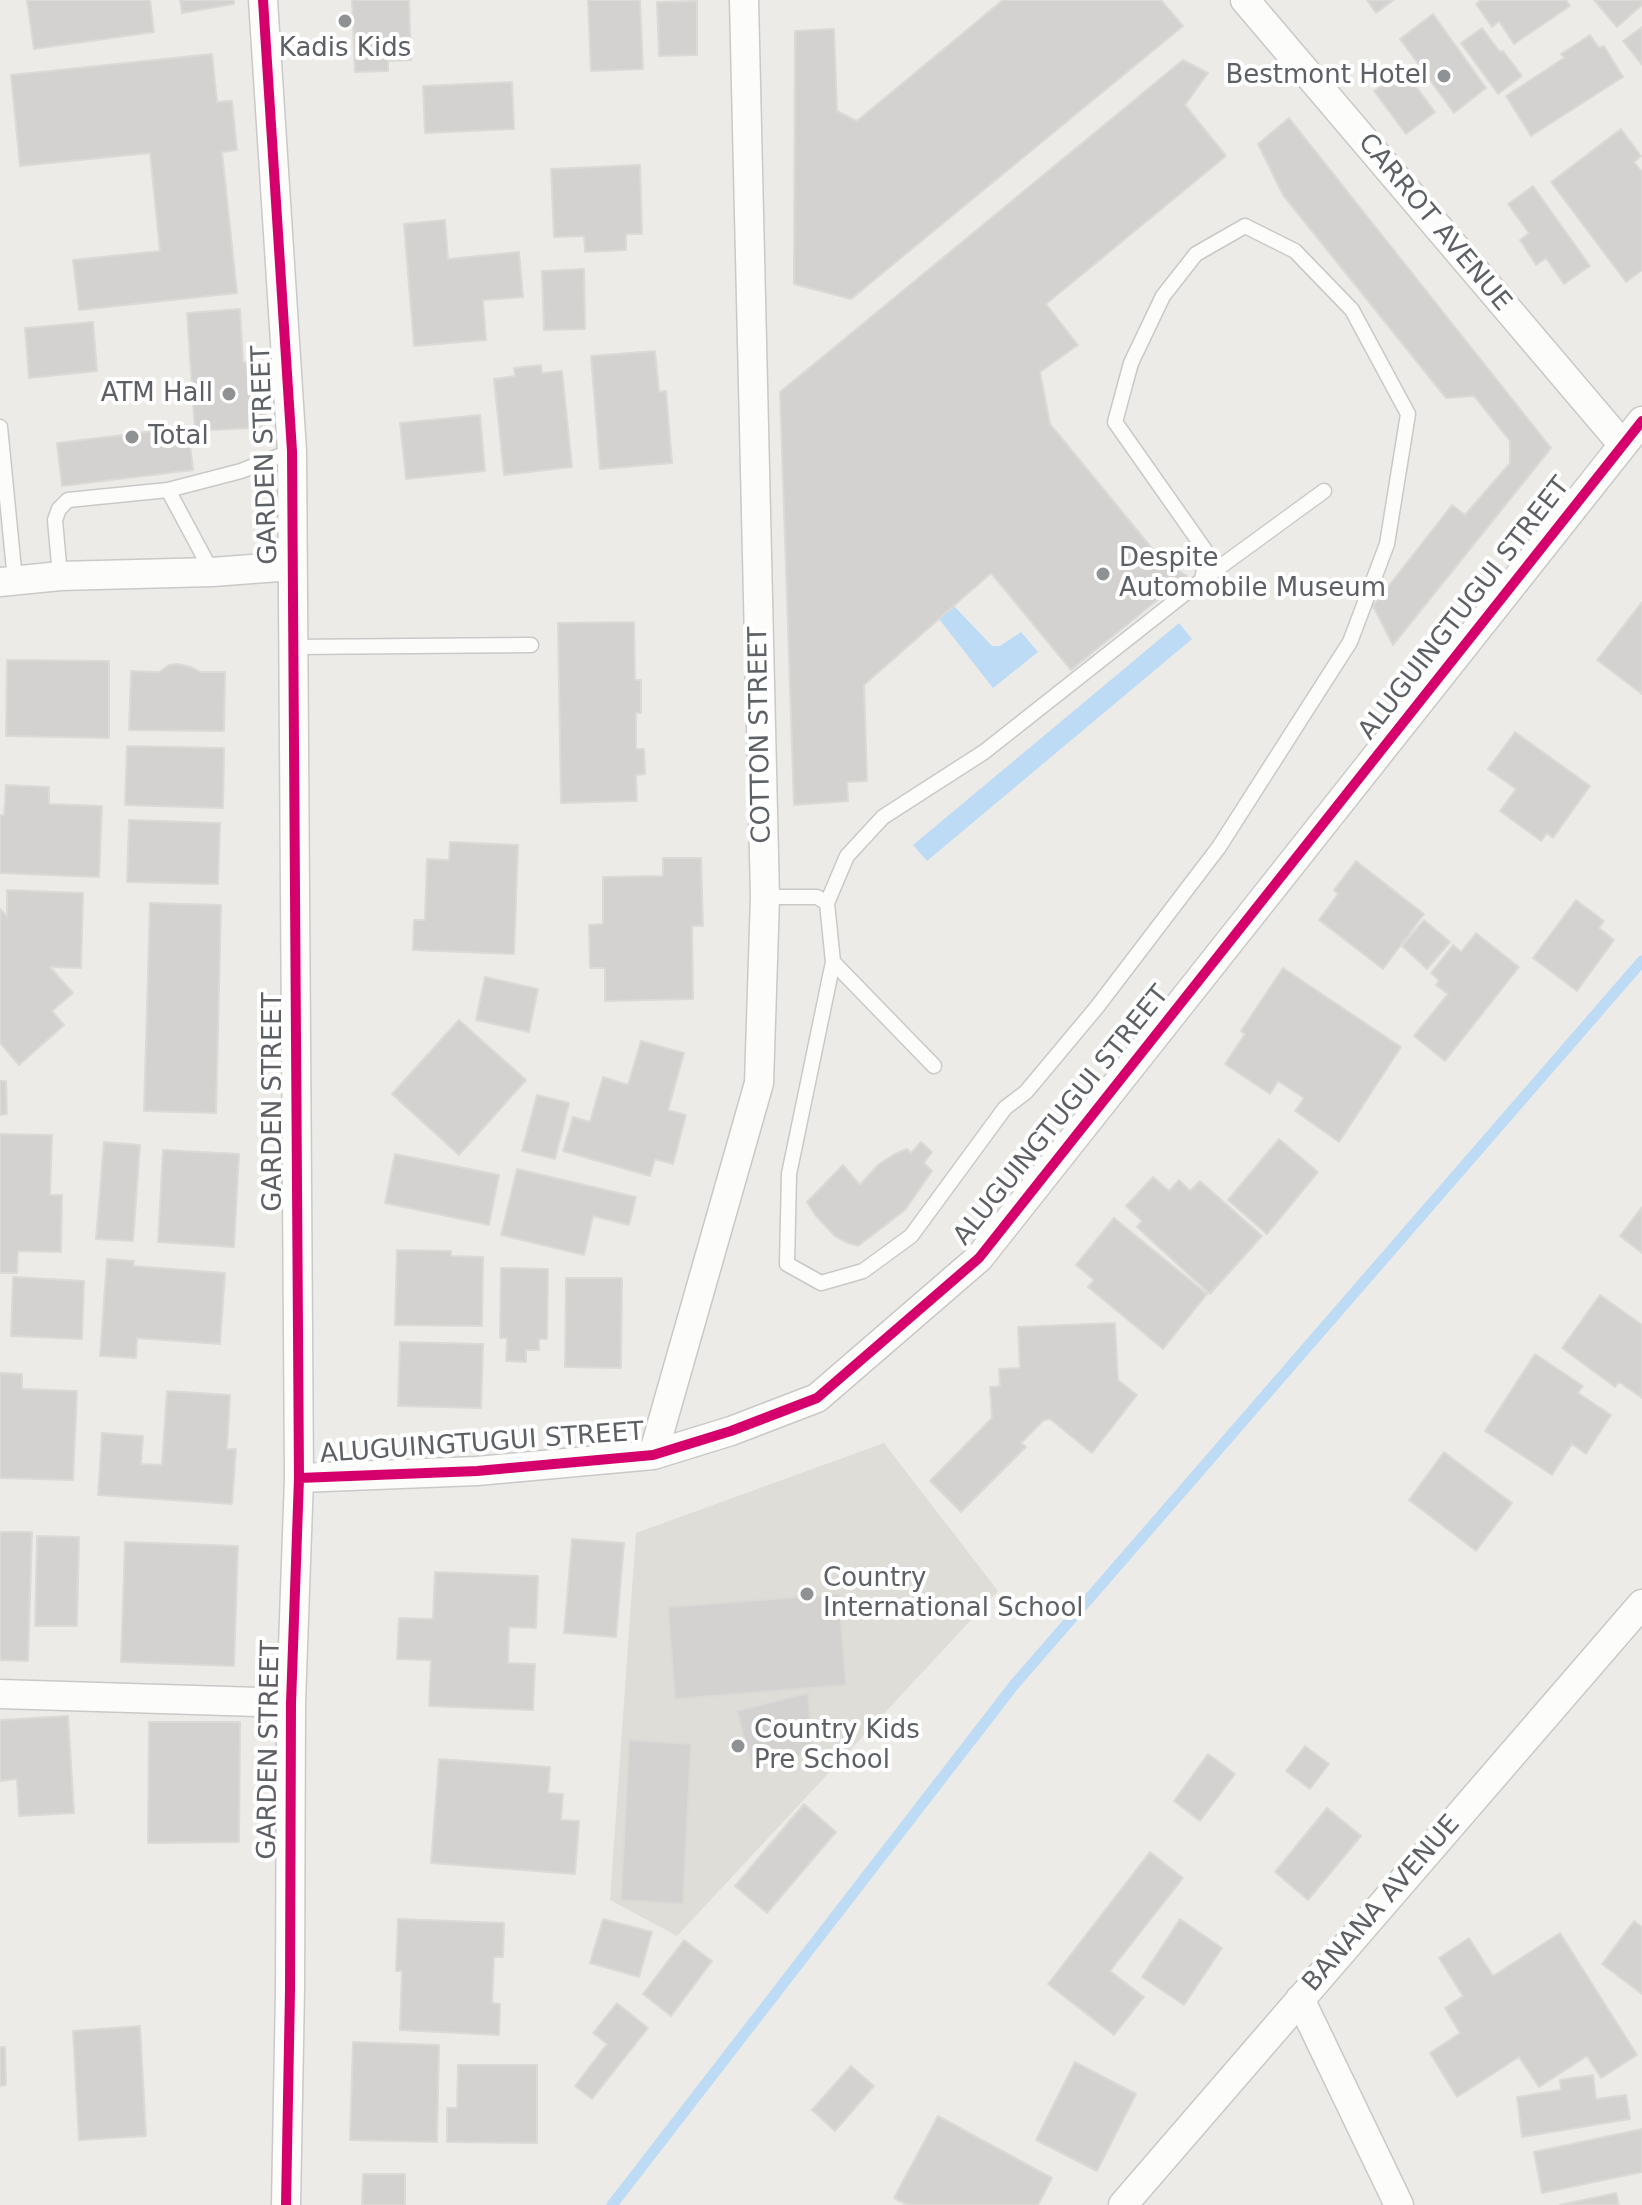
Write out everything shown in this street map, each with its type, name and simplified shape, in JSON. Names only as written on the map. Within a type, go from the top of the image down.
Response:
[{"type":"street","name":"GARDEN STREET","points":[[263,0],[292,451],[299,1478],[291,1703],[286,2205]]},
{"type":"street","name":"COTTON STREET","points":[[653,1455],[759,1083],[765,897],[744,0]]},
{"type":"street","name":"CARROT AVENUE","points":[[1245,0],[1623,445]]},
{"type":"street","name":"ALUGUINGTUGUI STREET","points":[[299,1478],[477,1471],[653,1455],[731,1431],[817,1398],[979,1258],[1642,421]]},
{"type":"street","points":[[8,581],[292,566]]},
{"type":"street","name":"BANANA AVENUE","points":[[1123,2205],[1642,1604]]},
{"type":"street","points":[[0,1694],[291,1703]]},
{"type":"street","points":[[1300,1999],[1399,2205]]},
{"type":"lane","points":[[1202,580],[1207,553],[1115,422],[1131,363],[1163,296],[1196,254],[1245,226],[1295,251],[1352,310],[1408,414],[1387,544],[1350,642],[1219,847],[1087,1019],[1026,1092],[1005,1108],[911,1236],[863,1271],[821,1283],[787,1264],[789,1174],[833,962],[827,903],[847,856],[883,817],[984,752],[1202,580],[1324,491]]},
{"type":"lane","points":[[0,427],[8,581]]},
{"type":"lane","points":[[60,576],[55,520],[59,509],[68,500],[168,490],[241,471],[292,451]]},
{"type":"lane","points":[[168,490],[212,572]]},
{"type":"lane","points":[[293,647],[531,645]]},
{"type":"lane","points":[[765,897],[817,897],[827,903]]},
{"type":"lane","points":[[833,962],[934,1066]]},
{"type":"shaded area","name":"Country Kids Pre School","points":[[884,1443],[998,1591],[677,1936],[610,1900],[636,1533]]},
{"type":"water","points":[[954,606],[992,646],[1000,646],[1021,632],[1038,652],[993,688],[939,619]]},
{"type":"water","points":[[1179,623],[1192,639],[927,861],[913,845]]},
{"type":"building","points":[[27,0],[150,0],[154,32],[34,49]]},
{"type":"building","points":[[180,0],[234,0],[234,4],[182,13]]},
{"type":"building","points":[[352,0],[409,0],[411,60],[388,61],[388,71],[355,72]]},
{"type":"building","points":[[588,0],[640,0],[643,69],[591,71]]},
{"type":"building","points":[[1003,0],[1161,0],[1183,26],[851,299],[794,284],[795,31],[834,29],[837,111],[857,121]]},
{"type":"building","points":[[1367,0],[1394,0],[1376,13]]},
{"type":"building","points":[[1481,0],[1566,0],[1570,6],[1514,44],[1499,21],[1492,27],[1476,4]]},
{"type":"building","points":[[1594,0],[1642,0],[1642,5],[1617,27]]},
{"type":"building","points":[[697,1],[697,55],[659,56],[657,2]]},
{"type":"building","points":[[1433,14],[1486,88],[1454,113],[1400,39]]},
{"type":"building","points":[[1642,27],[1642,65],[1623,41]]},
{"type":"building","points":[[1482,28],[1522,76],[1498,94],[1461,43]]},
{"type":"building","points":[[1590,35],[1599,48],[1604,46],[1623,77],[1531,136],[1506,96],[1564,58],[1561,54]]},
{"type":"building","points":[[212,54],[217,102],[232,101],[237,150],[222,152],[237,293],[79,310],[73,260],[160,251],[150,153],[20,166],[11,75]]},
{"type":"building","points":[[1183,60],[1208,73],[1185,105],[1226,156],[1046,304],[1078,345],[1040,372],[1050,424],[1160,558],[1187,576],[1071,670],[991,573],[864,685],[867,781],[847,782],[848,801],[794,805],[780,392]]},
{"type":"building","points":[[1403,69],[1435,112],[1406,134],[1374,91]]},
{"type":"building","points":[[512,82],[514,129],[425,133],[423,86]]},
{"type":"building","points":[[1289,118],[1551,448],[1393,645],[1373,606],[1452,505],[1465,515],[1510,463],[1510,441],[1474,396],[1446,398],[1283,195],[1258,144]]},
{"type":"building","points":[[1621,129],[1641,156],[1634,162],[1642,172],[1642,270],[1626,282],[1551,182]]},
{"type":"building","points":[[640,165],[642,234],[626,234],[626,250],[585,252],[584,236],[554,237],[551,169]]},
{"type":"building","points":[[1533,186],[1590,266],[1564,284],[1546,258],[1536,265],[1520,240],[1529,233],[1508,204]]},
{"type":"building","points":[[445,220],[448,259],[519,252],[523,297],[483,300],[486,340],[414,346],[404,224]]},
{"type":"building","points":[[584,269],[585,329],[544,330],[542,271]]},
{"type":"building","name":"ATM Hall","points":[[240,309],[243,362],[264,361],[268,427],[195,431],[187,313]]},
{"type":"building","points":[[93,322],[97,371],[29,378],[25,328]]},
{"type":"building","points":[[655,351],[659,392],[666,391],[672,463],[600,469],[591,356]]},
{"type":"building","points":[[541,365],[542,373],[562,371],[572,467],[504,475],[494,379],[515,376],[514,368]]},
{"type":"building","points":[[480,415],[485,471],[406,479],[400,423]]},
{"type":"building","points":[[188,427],[193,470],[62,486],[57,443]]},
{"type":"building","points":[[1642,602],[1642,694],[1597,660]]},
{"type":"building","points":[[634,622],[635,680],[641,680],[641,713],[636,713],[636,749],[644,749],[645,774],[636,775],[637,801],[561,803],[558,623]]},
{"type":"building","points":[[7,660],[109,661],[109,738],[6,736]]},
{"type":"building","points":[[178,664],[200,672],[225,672],[224,731],[129,730],[131,671],[159,672],[169,665]]},
{"type":"building","points":[[1515,732],[1590,786],[1553,838],[1547,833],[1541,841],[1500,811],[1516,789],[1488,769]]},
{"type":"building","points":[[127,746],[224,748],[223,808],[125,805]]},
{"type":"building","points":[[6,785],[49,787],[49,804],[102,806],[99,877],[0,873],[0,815],[4,815]]},
{"type":"building","points":[[129,820],[220,823],[218,884],[127,882]]},
{"type":"building","points":[[450,842],[518,845],[514,954],[413,950],[414,920],[425,920],[427,859],[449,860]]},
{"type":"building","points":[[663,858],[701,858],[703,926],[692,926],[693,999],[605,1001],[605,968],[590,968],[589,925],[603,924],[603,877],[663,876]]},
{"type":"building","points":[[1356,861],[1424,914],[1383,969],[1319,920],[1338,894],[1334,890]]},
{"type":"building","points":[[7,890],[83,893],[81,968],[50,967],[73,993],[52,1011],[64,1025],[19,1065],[0,1043],[0,909],[7,916]]},
{"type":"building","points":[[1576,900],[1604,921],[1599,928],[1614,940],[1577,991],[1533,958]]},
{"type":"building","points":[[150,903],[221,905],[216,1113],[144,1111]]},
{"type":"building","points":[[1424,920],[1450,942],[1427,969],[1402,946]]},
{"type":"building","points":[[1476,933],[1519,967],[1445,1061],[1414,1036],[1448,994],[1436,985],[1439,980],[1431,973],[1453,945],[1461,952]]},
{"type":"building","points":[[1283,968],[1401,1047],[1339,1142],[1295,1111],[1304,1098],[1278,1081],[1270,1094],[1225,1064],[1245,1034],[1241,1031]]},
{"type":"building","points":[[485,977],[538,989],[529,1032],[476,1020]]},
{"type":"building","points":[[459,1020],[526,1080],[459,1155],[392,1094]]},
{"type":"building","points":[[641,1041],[684,1053],[668,1110],[686,1115],[673,1164],[655,1159],[650,1176],[563,1151],[573,1117],[590,1122],[603,1077],[628,1085]]},
{"type":"building","points":[[0,1081],[6,1081],[7,1114],[0,1115]]},
{"type":"building","points":[[537,1095],[569,1103],[555,1159],[522,1151]]},
{"type":"building","points":[[0,1134],[52,1135],[50,1195],[62,1195],[61,1252],[18,1251],[17,1273],[0,1273]]},
{"type":"building","points":[[1279,1139],[1318,1172],[1267,1234],[1228,1200]]},
{"type":"building","points":[[104,1142],[140,1145],[133,1241],[96,1239]]},
{"type":"building","points":[[921,1142],[932,1152],[924,1163],[932,1171],[905,1210],[858,1246],[835,1236],[807,1202],[843,1165],[860,1185],[879,1164],[907,1149],[911,1153]]},
{"type":"building","points":[[163,1150],[239,1154],[234,1247],[158,1242]]},
{"type":"building","points":[[395,1154],[499,1175],[489,1225],[385,1203]]},
{"type":"building","points":[[517,1169],[636,1197],[629,1225],[593,1216],[584,1255],[501,1235]]},
{"type":"building","points":[[1153,1177],[1169,1191],[1179,1180],[1190,1191],[1200,1181],[1262,1236],[1210,1294],[1137,1227],[1142,1221],[1126,1206]]},
{"type":"building","points":[[1642,1207],[1642,1253],[1620,1236]]},
{"type":"building","points":[[1114,1218],[1207,1294],[1163,1349],[1088,1287],[1094,1280],[1076,1265]]},
{"type":"building","points":[[397,1250],[451,1251],[451,1256],[483,1257],[482,1326],[395,1325]]},
{"type":"building","points":[[107,1259],[134,1261],[133,1266],[225,1273],[220,1344],[137,1338],[136,1358],[100,1356]]},
{"type":"building","points":[[501,1268],[548,1269],[547,1339],[539,1339],[539,1350],[526,1350],[526,1362],[506,1361],[507,1338],[500,1338]]},
{"type":"building","points":[[13,1277],[84,1281],[82,1339],[11,1336]]},
{"type":"building","points":[[566,1278],[622,1278],[621,1368],[565,1367]]},
{"type":"building","points":[[1600,1295],[1642,1325],[1642,1398],[1619,1382],[1615,1387],[1562,1348]]},
{"type":"building","points":[[1115,1323],[1118,1380],[1137,1395],[1092,1453],[1050,1419],[1044,1420],[1021,1443],[1026,1447],[961,1512],[930,1481],[992,1418],[990,1387],[1000,1386],[999,1369],[1020,1368],[1018,1327]]},
{"type":"building","points":[[400,1342],[483,1344],[481,1408],[398,1406]]},
{"type":"building","points":[[1535,1354],[1583,1386],[1578,1393],[1611,1415],[1586,1454],[1572,1444],[1552,1475],[1485,1431]]},
{"type":"building","points":[[0,1373],[22,1374],[22,1389],[77,1391],[73,1480],[0,1478]]},
{"type":"building","points":[[167,1391],[230,1395],[227,1449],[236,1449],[232,1504],[98,1495],[102,1433],[143,1436],[141,1464],[162,1465]]},
{"type":"building","points":[[1444,1452],[1512,1503],[1476,1551],[1409,1500]]},
{"type":"building","points":[[0,1532],[32,1532],[28,1661],[0,1660]]},
{"type":"building","points":[[37,1536],[79,1537],[77,1626],[35,1626]]},
{"type":"building","points":[[572,1539],[624,1543],[616,1637],[564,1633]]},
{"type":"building","points":[[125,1542],[238,1546],[234,1666],[121,1662]]},
{"type":"building","points":[[435,1572],[538,1576],[536,1628],[509,1627],[508,1663],[535,1664],[533,1710],[429,1706],[431,1660],[397,1659],[399,1618],[433,1619]]},
{"type":"building","points":[[839,1594],[846,1685],[675,1699],[668,1607]]},
{"type":"building","points":[[808,1693],[813,1752],[752,1768],[737,1711]]},
{"type":"building","points":[[68,1716],[74,1813],[19,1816],[17,1779],[0,1781],[0,1720]]},
{"type":"building","points":[[149,1722],[240,1722],[239,1842],[148,1843]]},
{"type":"building","points":[[629,1740],[691,1744],[683,1904],[621,1900]]},
{"type":"building","points":[[1305,1746],[1329,1764],[1310,1789],[1286,1771]]},
{"type":"building","points":[[1208,1754],[1235,1774],[1200,1821],[1174,1801]]},
{"type":"building","points":[[439,1759],[550,1767],[548,1793],[563,1794],[561,1820],[579,1821],[575,1874],[431,1863]]},
{"type":"building","points":[[804,1804],[836,1832],[767,1913],[735,1886]]},
{"type":"building","points":[[1327,1808],[1361,1836],[1308,1900],[1275,1872]]},
{"type":"building","points":[[1150,1852],[1183,1878],[1110,1971],[1144,1997],[1114,2035],[1048,1984]]},
{"type":"building","points":[[398,1919],[504,1923],[503,1957],[494,1957],[492,2003],[500,2004],[499,2035],[400,2030],[402,1971],[396,1971]]},
{"type":"building","points":[[603,1919],[652,1932],[639,1977],[590,1963]]},
{"type":"building","points":[[1180,1919],[1222,1948],[1184,2005],[1142,1977]]},
{"type":"building","points":[[1634,1921],[1642,1927],[1642,1994],[1602,1964]]},
{"type":"building","points":[[1560,1933],[1637,2055],[1601,2078],[1587,2056],[1539,2087],[1519,2057],[1457,2097],[1430,2053],[1460,2033],[1445,2008],[1463,1996],[1439,1958],[1469,1938],[1493,1976]]},
{"type":"building","points":[[684,1940],[712,1961],[671,2016],[643,1994]]},
{"type":"building","points":[[617,2003],[648,2028],[592,2099],[575,2086],[607,2044],[593,2033]]},
{"type":"building","points":[[140,2026],[146,2136],[79,2140],[73,2031]]},
{"type":"building","points":[[353,2042],[439,2045],[437,2142],[350,2140]]},
{"type":"building","points":[[0,2047],[5,2047],[6,2085],[0,2086]]},
{"type":"building","points":[[1075,2062],[1136,2094],[1097,2171],[1036,2140]]},
{"type":"building","points":[[458,2065],[537,2065],[537,2143],[447,2142],[447,2108],[457,2108]]},
{"type":"building","points":[[851,2066],[874,2086],[835,2131],[812,2110]]},
{"type":"building","points":[[1593,2075],[1596,2099],[1626,2095],[1630,2119],[1522,2137],[1517,2097],[1561,2090],[1560,2080]]},
{"type":"building","points":[[938,2116],[1052,2178],[1038,2205],[907,2205],[894,2198]]},
{"type":"building","points":[[1642,2129],[1642,2172],[1542,2193],[1534,2152]]},
{"type":"building","points":[[363,2174],[405,2174],[405,2205],[362,2205]]},
{"type":"building","points":[[1616,2193],[1619,2205],[1560,2205]]},
{"type":"waterway","points":[[612,2205],[1014,1685],[1642,961]]},
{"type":"cycle path","points":[[263,0],[292,451],[299,1478],[291,1703],[286,2205]]},
{"type":"cycle path","points":[[299,1478],[477,1471],[653,1455],[731,1431],[817,1398],[979,1258],[1642,421]]},
{"type":"place","name":"Kadis Kids","points":[[345,21]]},
{"type":"place","name":"Bestmont Hotel","points":[[1444,76]]},
{"type":"place","name":"ATM Hall","points":[[229,394]]},
{"type":"place","name":"Total","points":[[132,437]]},
{"type":"place","name":"Despite Automobile Museum","points":[[1103,574]]},
{"type":"place","name":"Country International School","points":[[807,1594]]},
{"type":"place","name":"Country Kids Pre School","points":[[738,1746]]}]
